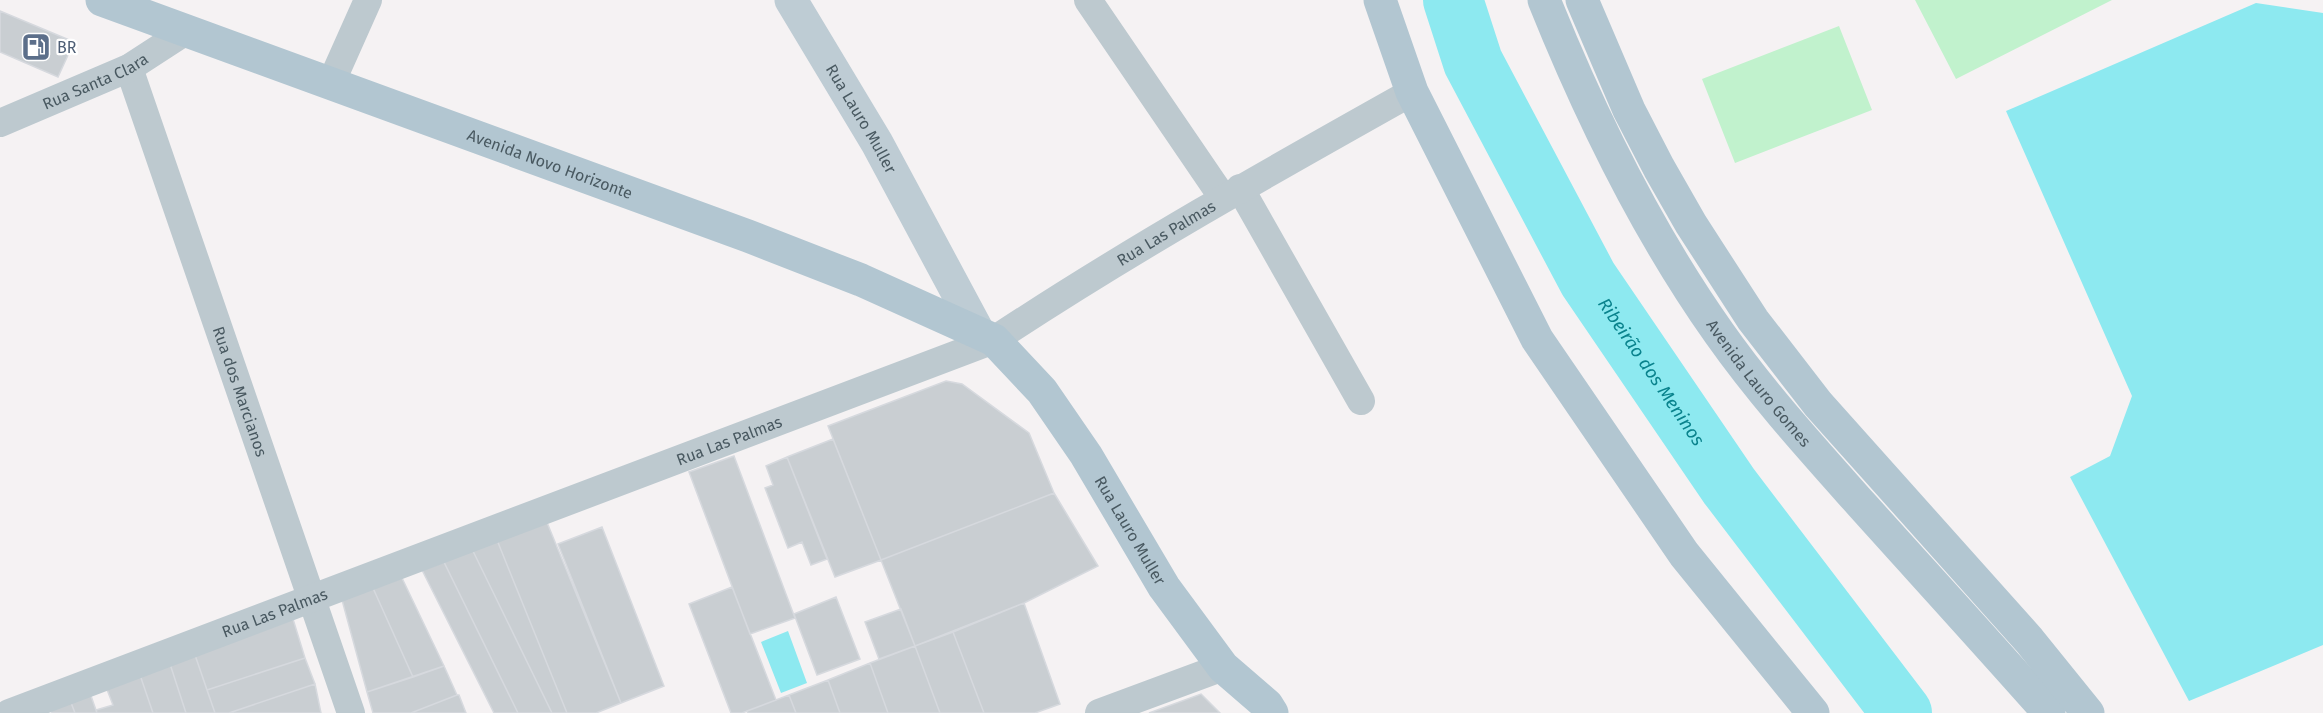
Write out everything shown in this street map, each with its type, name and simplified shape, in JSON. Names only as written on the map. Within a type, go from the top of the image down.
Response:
[{"type":"main road","name":"Avenida Novo Horizonte","points":[[102,0],[748,236],[861,280],[987,337]]},
{"type":"main road","points":[[1380,0],[1413,92],[1537,339],[1684,554],[1814,713]]},
{"type":"main road","name":"Avenida Lauro Gomes","points":[[1544,0],[1596,123],[1617,164],[1657,238],[1719,334],[1819,457],[2049,713]]},
{"type":"main road","name":"Avenida Lauro Gomes","points":[[1582,0],[1629,110],[1659,168],[1697,234],[1753,320],[1818,404],[2029,640],[2088,713]]},
{"type":"main road","name":"Rua Lauro Muller","points":[[987,337],[1042,391],[1086,455],[1164,586],[1224,667],[1267,705],[1272,713]]},
{"type":"street","points":[[332,83],[368,0]]},
{"type":"street","name":"Rua Lauro Muller","points":[[791,0],[987,337]]},
{"type":"street","points":[[1088,0],[1232,193],[1361,401]]},
{"type":"street","name":"Rua Santa Clara","points":[[0,123],[129,69],[186,31]]},
{"type":"street","name":"Rua dos Marcianos","points":[[129,69],[351,713]]},
{"type":"street","name":"Rua Las Palmas","points":[[9,713],[987,337],[1074,288],[1232,193],[1413,92]]},
{"type":"street","points":[[1099,713],[1224,667]]},
{"type":"green space","points":[[1915,0],[2112,0],[1956,79]]},
{"type":"green space","points":[[1839,26],[1872,110],[1735,163],[1702,79]]},
{"type":"water","points":[[2256,3],[2323,13],[2323,645],[2189,701],[2070,477],[2110,456],[2132,396],[2006,111]]},
{"type":"water","points":[[788,631],[807,683],[781,693],[761,642]]},
{"type":"building","name":"BR","points":[[0,11],[74,42],[58,77],[0,52]]},
{"type":"building","points":[[946,381],[962,384],[1029,433],[1054,493],[881,560],[828,426]]},
{"type":"building","points":[[833,439],[881,560],[835,577],[787,457]]},
{"type":"building","points":[[734,456],[795,618],[750,634],[689,472]]},
{"type":"building","points":[[787,457],[827,559],[811,565],[802,542],[788,548],[765,488],[773,485],[766,466]]},
{"type":"building","points":[[1054,493],[1098,566],[1024,603],[915,646],[881,560]]},
{"type":"building","points":[[546,520],[621,703],[596,713],[567,713],[497,540]]},
{"type":"building","points":[[602,527],[664,686],[621,703],[558,544]]},
{"type":"building","points":[[497,540],[567,713],[552,713],[472,549]]},
{"type":"building","points":[[472,549],[552,713],[518,713],[444,562]]},
{"type":"building","points":[[444,562],[518,713],[494,713],[422,570]]},
{"type":"building","points":[[402,578],[444,666],[413,677],[373,588]]},
{"type":"building","points":[[732,587],[776,700],[742,713],[731,713],[689,604]]},
{"type":"building","points":[[373,588],[413,677],[367,692],[342,600]]},
{"type":"building","points":[[836,597],[860,659],[817,675],[794,614]]},
{"type":"building","points":[[1024,603],[1060,704],[1035,713],[984,713],[953,632]]},
{"type":"building","points":[[901,609],[915,646],[879,659],[865,622]]},
{"type":"building","points":[[293,619],[305,658],[207,690],[195,655]]},
{"type":"building","points":[[953,632],[984,713],[940,713],[915,646]]},
{"type":"building","points":[[915,646],[940,713],[888,713],[870,663]]},
{"type":"building","points":[[195,655],[215,713],[186,713],[170,664]]},
{"type":"building","points":[[305,658],[315,684],[229,713],[215,713],[207,690]]},
{"type":"building","points":[[870,663],[888,713],[840,713],[828,680]]},
{"type":"building","points":[[170,664],[186,713],[153,713],[140,675]]},
{"type":"building","points":[[444,666],[457,695],[411,713],[373,713],[367,692]]},
{"type":"building","points":[[140,675],[153,713],[97,713],[96,710],[113,705],[106,687]]},
{"type":"building","points":[[828,680],[840,713],[796,713],[789,695]]},
{"type":"building","points":[[315,684],[321,713],[229,713]]},
{"type":"building","points":[[90,693],[97,713],[75,713],[70,700]]},
{"type":"building","points":[[1201,694],[1220,713],[1149,713]]},
{"type":"building","points":[[457,695],[466,713],[411,713]]},
{"type":"building","points":[[789,695],[796,713],[748,713],[747,711]]},
{"type":"building","points":[[70,700],[75,713],[52,713],[50,709]]},
{"type":"waterway","name":"Ribeirão dos Meninos","points":[[1453,0],[1473,62],[1588,279],[1729,486],[1902,713]]},
{"type":"place","name":"BR","points":[[36,47]]}]
